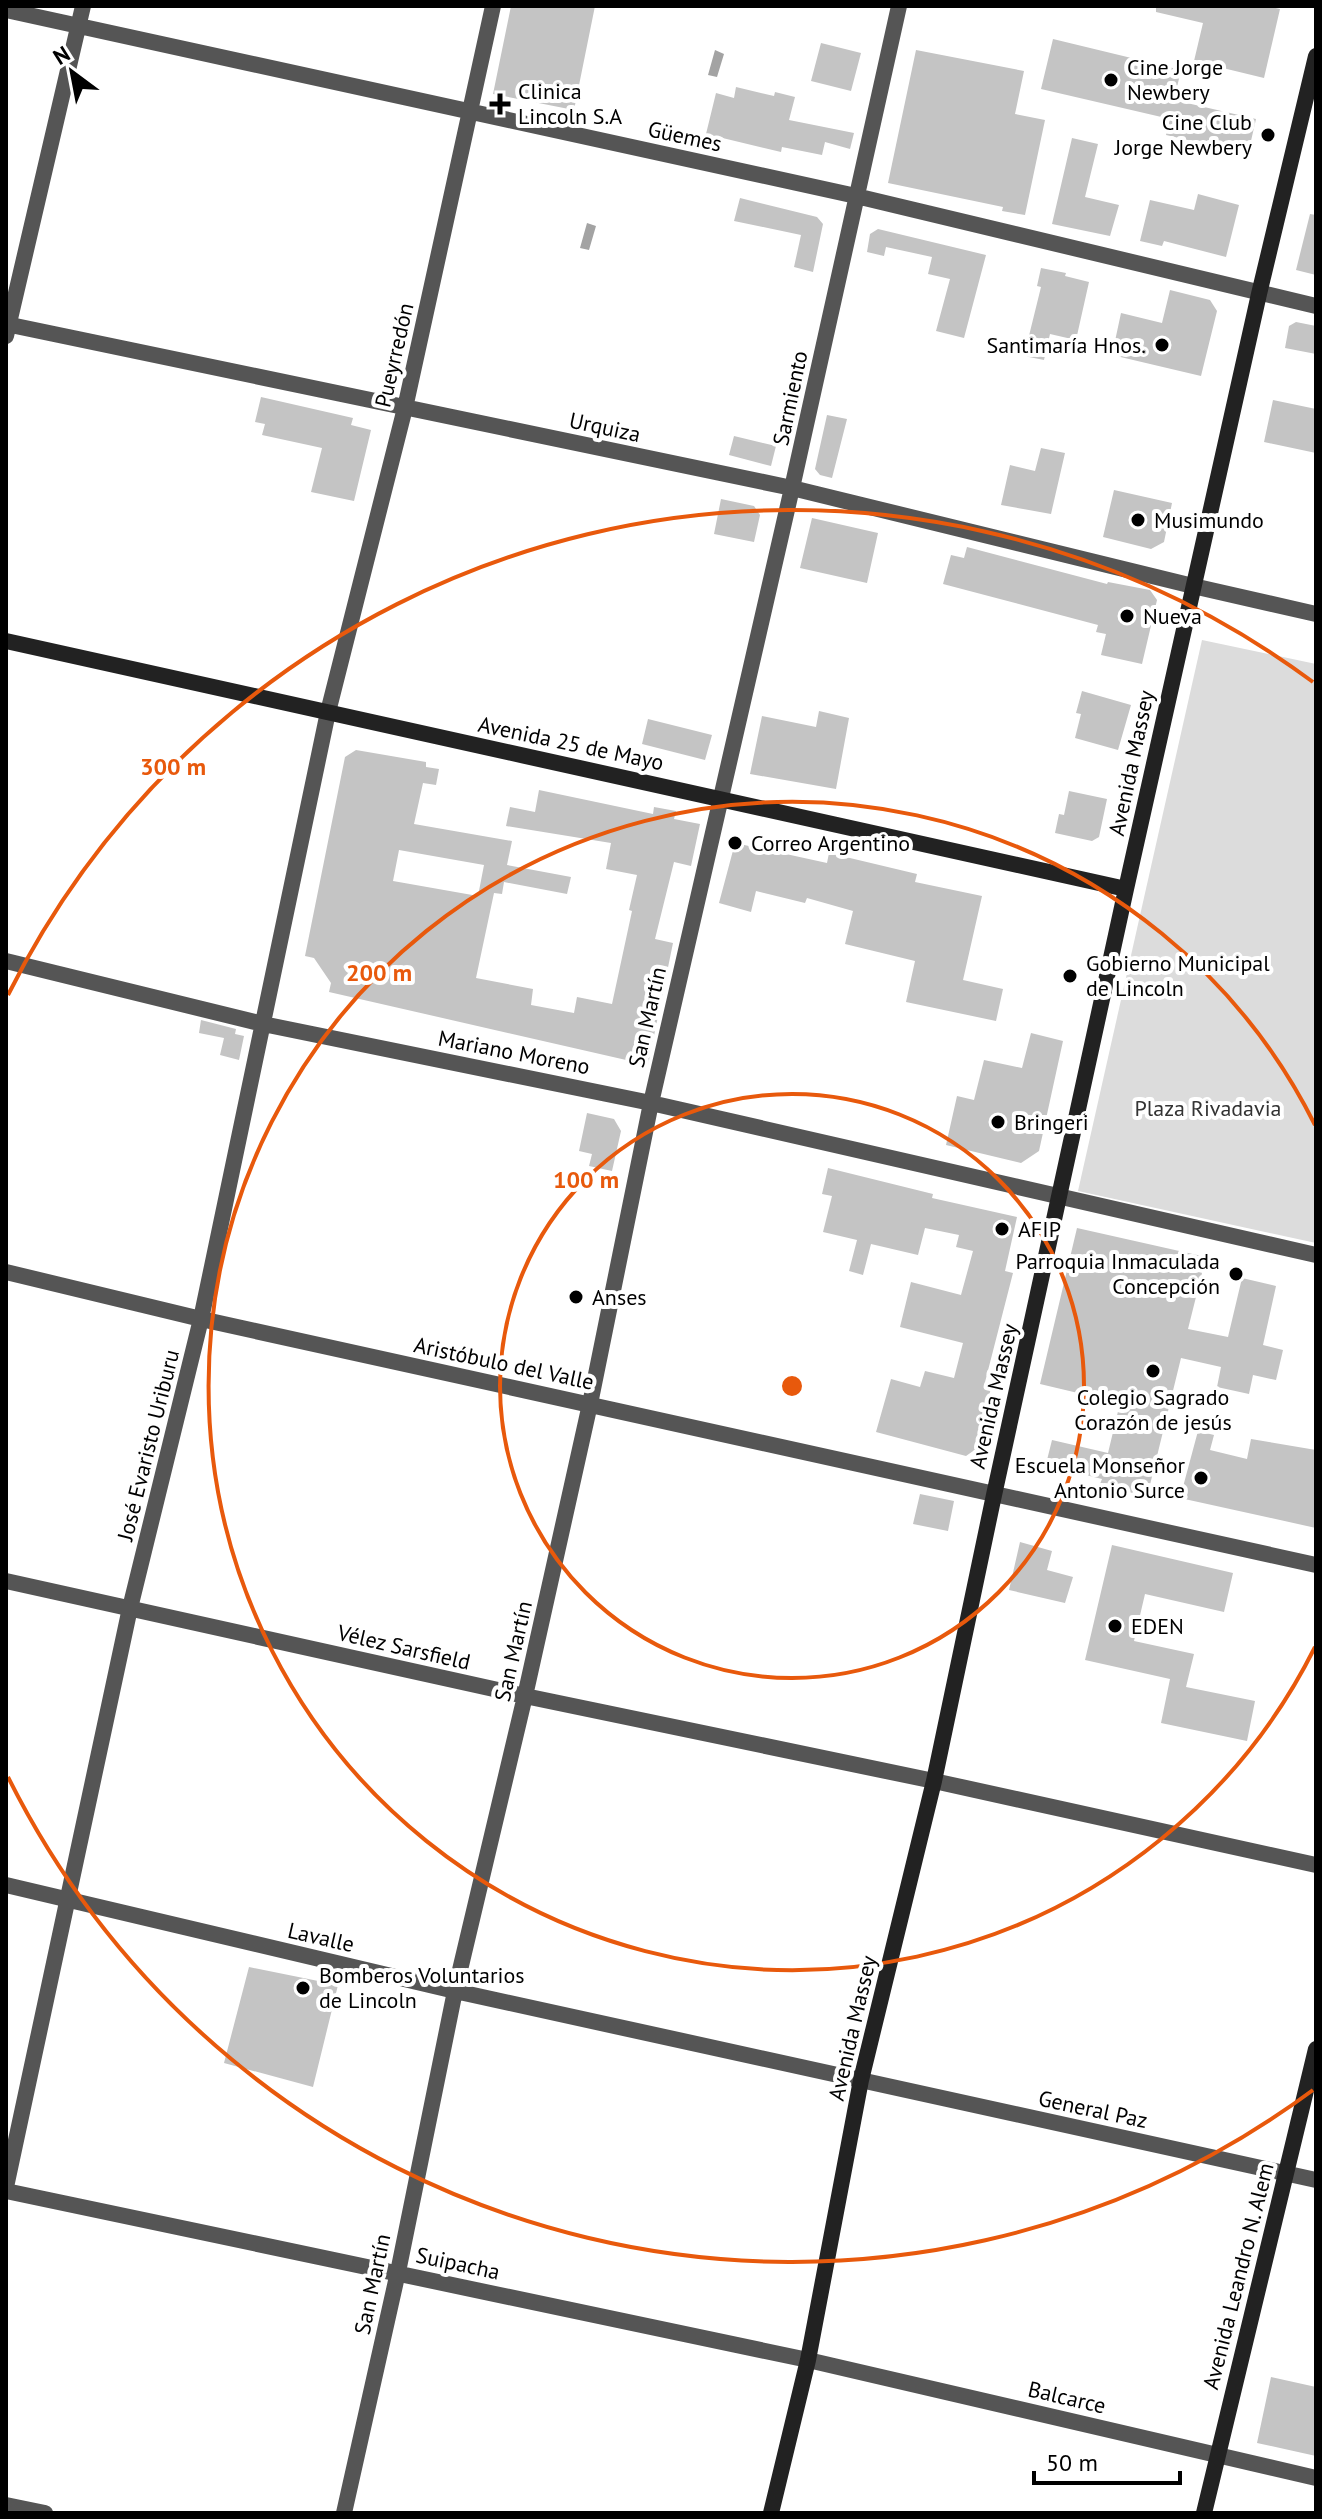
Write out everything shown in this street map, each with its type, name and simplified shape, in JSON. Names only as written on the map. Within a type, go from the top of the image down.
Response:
[{"type":"main road","name":"Avenida Massey","points":[[771,2513],[808,2360],[861,2080],[934,1781],[1193,586],[1316,56]]},
{"type":"main road","name":"Avenida 25 de Mayo","points":[[6,641],[1126,889]]},
{"type":"main road","name":"Avenida Leandro N. Alem","points":[[1204,2513],[1316,2049]]},
{"type":"street","points":[[7,328],[83,6]]},
{"type":"street","name":"Pueyrredón","points":[[328,712],[405,408],[493,6]]},
{"type":"street","name":"Sarmiento","points":[[720,798],[899,6]]},
{"type":"street","name":"Güemes","points":[[6,10],[856,196],[1316,306]]},
{"type":"street","name":"Urquiza","points":[[7,328],[792,488],[1316,614]]},
{"type":"street","name":"José Evaristo Uriburu","points":[[6,2189],[130,1608],[201,1319],[328,712]]},
{"type":"street","name":"San Martín","points":[[344,2513],[398,2272],[455,1991],[590,1404],[651,1103],[720,798]]},
{"type":"street","name":"Mariano Moreno","points":[[6,961],[263,1024],[651,1103],[1316,1255]]},
{"type":"street","name":"Aristóbulo del Valle","points":[[6,1272],[201,1319],[1316,1565]]},
{"type":"street","name":"Vélez Sarsfield","points":[[6,1581],[525,1696],[1316,1865]]},
{"type":"street","name":"Lavalle","points":[[6,1885],[455,1991],[861,2080]]},
{"type":"street","name":"General Paz","points":[[861,2080],[1316,2180]]},
{"type":"street","name":"Suipacha","points":[[6,2189],[808,2360]]},
{"type":"street","name":"Balcarce","points":[[808,2360],[1316,2478]]},
{"type":"street","points":[[6,2505],[45,2513]]},
{"type":"green space","name":"Plaza Rivadavia","points":[[1202,640],[1316,664],[1316,1243],[1078,1191]]},
{"type":"shaded area","points":[[715,50],[724,54],[717,77],[708,75]]},
{"type":"shaded area","points":[[587,223],[596,226],[589,250],[580,248]]},
{"type":"building","points":[[511,6],[595,6],[574,110],[493,94]]},
{"type":"building","points":[[1156,6],[1267,6],[1280,9],[1264,78],[1194,61],[1203,23],[1156,12]]},
{"type":"building","name":"Cine Jorge Newbery","points":[[1053,39],[1181,70],[1174,100],[1256,119],[1248,154],[1166,135],[1170,119],[1041,89]]},
{"type":"building","points":[[821,43],[861,53],[851,91],[811,81]]},
{"type":"building","points":[[916,50],[1024,71],[1015,114],[1045,120],[1025,215],[1002,211],[1003,207],[888,183]]},
{"type":"building","points":[[736,87],[774,96],[775,92],[795,97],[789,120],[854,133],[850,149],[825,142],[822,155],[782,147],[781,152],[706,134],[716,93],[734,98]]},
{"type":"building","points":[[1072,138],[1098,144],[1085,197],[1119,205],[1110,236],[1052,224]]},
{"type":"building","points":[[1198,194],[1239,205],[1226,257],[1164,241],[1162,246],[1140,241],[1150,200],[1194,210]]},
{"type":"building","points":[[740,198],[817,217],[823,224],[813,272],[794,267],[801,235],[734,221]]},
{"type":"building","points":[[1310,214],[1316,215],[1316,275],[1296,270]]},
{"type":"building","points":[[878,229],[986,255],[964,338],[936,331],[950,279],[928,274],[932,257],[886,247],[884,256],[867,252],[870,234]]},
{"type":"building","points":[[1041,268],[1089,282],[1076,340],[1050,334],[1044,360],[1024,356],[1041,287],[1037,286]]},
{"type":"building","name":"Santimaría Hnos.","points":[[1170,290],[1210,300],[1217,311],[1201,376],[1112,355],[1121,313],[1162,323]]},
{"type":"building","points":[[1296,322],[1316,326],[1316,354],[1285,348],[1289,326]]},
{"type":"building","points":[[261,397],[353,418],[351,425],[371,430],[354,501],[311,492],[322,448],[262,435],[265,424],[255,422]]},
{"type":"building","points":[[1273,400],[1316,409],[1316,453],[1264,442]]},
{"type":"building","points":[[827,415],[847,419],[832,478],[820,475],[815,469]]},
{"type":"building","points":[[734,436],[776,446],[771,466],[729,455]]},
{"type":"building","points":[[1041,448],[1065,453],[1051,514],[1001,505],[1010,465],[1035,471]]},
{"type":"building","name":"Musimundo","points":[[1114,490],[1172,503],[1164,542],[1151,549],[1103,537]]},
{"type":"building","points":[[721,499],[754,506],[760,515],[754,542],[714,534]]},
{"type":"building","points":[[812,518],[878,533],[867,583],[800,568]]},
{"type":"building","points":[[967,547],[1107,584],[1150,590],[1157,600],[1142,664],[1101,655],[1106,634],[1096,632],[1098,625],[943,584],[951,555],[964,558]]},
{"type":"building","points":[[1082,691],[1131,705],[1118,750],[1075,738],[1081,714],[1076,713]]},
{"type":"building","points":[[819,711],[849,718],[836,789],[750,774],[762,716],[816,727]]},
{"type":"building","points":[[648,719],[712,735],[705,760],[642,744]]},
{"type":"building","points":[[356,750],[426,762],[426,767],[439,769],[436,785],[423,783],[414,824],[512,841],[507,865],[571,877],[567,894],[504,882],[502,894],[494,893],[476,978],[533,989],[531,1005],[574,1013],[577,997],[612,1004],[637,875],[606,869],[611,843],[506,826],[510,807],[535,812],[539,790],[653,814],[654,807],[676,811],[674,819],[700,824],[691,866],[674,862],[655,939],[673,943],[648,1065],[329,992],[331,983],[314,958],[305,956],[345,757]],"holes":[[[399,850],[484,865],[478,896],[393,881]]]},
{"type":"building","points":[[1069,791],[1107,799],[1099,837],[1092,841],[1055,833],[1059,814],[1064,815]]},
{"type":"building","points":[[735,843],[827,863],[829,853],[917,874],[915,882],[982,896],[963,980],[1003,989],[996,1021],[906,1002],[915,961],[845,944],[853,911],[807,898],[805,903],[756,891],[751,912],[719,903]]},
{"type":"building","points":[[201,1020],[236,1029],[235,1034],[244,1036],[239,1060],[220,1055],[224,1038],[199,1033]]},
{"type":"building","name":"Bringeri","points":[[1031,1033],[1063,1041],[1039,1151],[1021,1163],[946,1145],[957,1096],[974,1100],[984,1060],[1022,1068]]},
{"type":"building","points":[[587,1113],[614,1119],[621,1131],[612,1171],[589,1166],[592,1154],[579,1151]]},
{"type":"building","points":[[828,1168],[933,1194],[932,1198],[1017,1217],[1005,1271],[1013,1273],[984,1386],[991,1388],[976,1449],[966,1456],[876,1432],[891,1379],[920,1387],[925,1371],[954,1378],[963,1343],[900,1327],[911,1282],[961,1295],[973,1251],[956,1247],[959,1235],[925,1228],[918,1255],[871,1244],[863,1275],[849,1271],[857,1240],[823,1232],[832,1196],[822,1194]]},
{"type":"building","points":[[1077,1228],[1206,1257],[1188,1329],[1228,1337],[1242,1278],[1276,1286],[1263,1345],[1283,1350],[1276,1380],[1253,1375],[1249,1394],[1217,1387],[1221,1367],[1181,1358],[1147,1497],[1100,1484],[1102,1479],[1053,1467],[1047,1460],[1052,1440],[1108,1453],[1120,1403],[1040,1384]]},
{"type":"building","points":[[1198,1431],[1214,1435],[1210,1450],[1247,1459],[1251,1439],[1316,1450],[1316,1528],[1180,1498]]},
{"type":"building","points":[[920,1494],[954,1501],[948,1531],[913,1524]]},
{"type":"building","points":[[1020,1542],[1052,1551],[1047,1570],[1073,1577],[1065,1603],[1009,1590]]},
{"type":"building","name":"EDEN","points":[[1112,1545],[1233,1573],[1224,1612],[1145,1594],[1134,1641],[1194,1654],[1186,1687],[1255,1701],[1247,1741],[1161,1723],[1170,1679],[1085,1660]]},
{"type":"building","name":"Bomberos Voluntarios de Lincoln","points":[[249,1967],[338,1985],[313,2087],[224,2063]]},
{"type":"building","points":[[1271,2377],[1316,2387],[1316,2456],[1257,2443]]},
{"type":"place","name":"Cine Jorge Newbery","points":[[1111,80]]},
{"type":"place","name":"Clinica Lincoln S.A","points":[[500,104]]},
{"type":"place","name":"Cine Club Jorge Newbery","points":[[1268,135]]},
{"type":"place","name":"Santimaría Hnos.","points":[[1162,345]]},
{"type":"place","name":"Musimundo","points":[[1138,520]]},
{"type":"place","name":"Nueva","points":[[1127,616]]},
{"type":"place","name":"Correo Argentino","points":[[735,843]]},
{"type":"place","name":"Gobierno Municipal de Lincoln","points":[[1070,976]]},
{"type":"place","name":"Bringeri","points":[[998,1122]]},
{"type":"place","name":"AFIP","points":[[1002,1229]]},
{"type":"place","name":"Parroquia Inmaculada Concepción","points":[[1236,1274]]},
{"type":"place","name":"Anses","points":[[576,1297]]},
{"type":"place","name":"Colegio Sagrado Corazón de jesús","points":[[1153,1371]]},
{"type":"place","name":"Escuela Monseñor Antonio Surce","points":[[1201,1478]]},
{"type":"place","name":"EDEN","points":[[1115,1626]]},
{"type":"place","name":"Bomberos Voluntarios de Lincoln","points":[[303,1988]]}]
